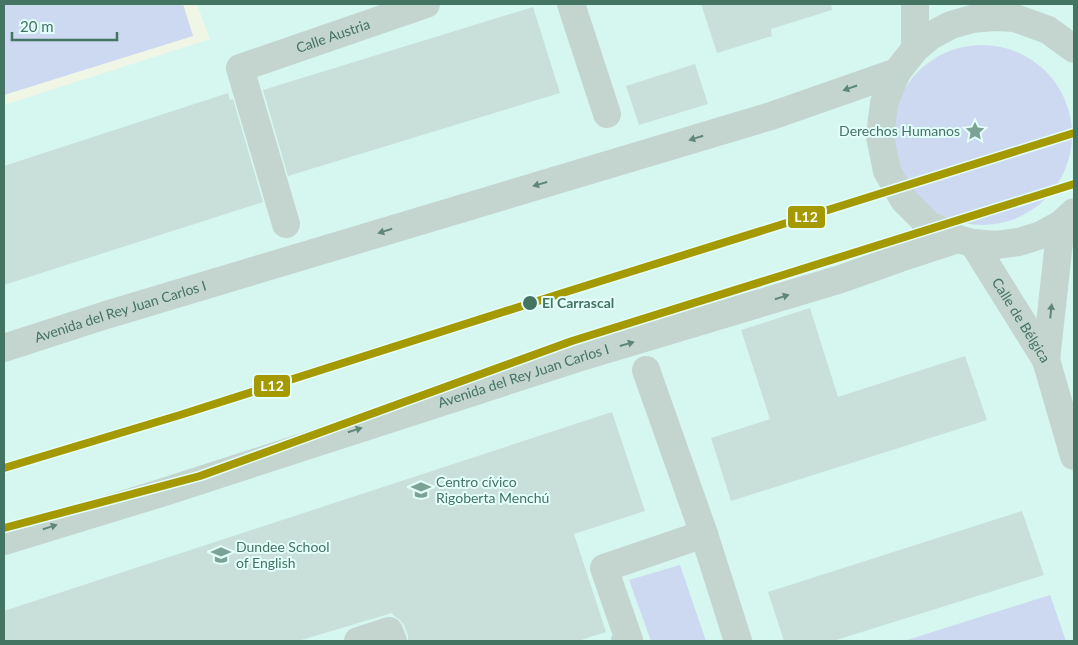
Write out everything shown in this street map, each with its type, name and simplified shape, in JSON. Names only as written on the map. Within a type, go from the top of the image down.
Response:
[{"type":"main road","name":"Calle Austria","points":[[286,224],[240,68],[426,4]]},
{"type":"main road","points":[[571,4],[607,114]]},
{"type":"main road","points":[[915,4],[915,49]]},
{"type":"main road","points":[[1040,4],[951,25],[932,35],[915,49],[896,72],[884,103],[880,137],[887,171],[904,200],[928,224],[966,241],[996,245],[1019,242],[1041,235],[1068,218]]},
{"type":"main road","points":[[997,13],[1048,30],[1074,49]]},
{"type":"main road","name":"Avenida del Rey Juan Carlos I","points":[[4,348],[154,301],[771,116],[896,72]]},
{"type":"main road","name":"Calle de Bélgica","points":[[1046,360],[1068,218]]},
{"type":"main road","name":"Avenida del Rey Juan Carlos I","points":[[4,541],[161,493],[584,356],[841,279],[900,258],[966,241]]},
{"type":"main road","name":"Calle de Bélgica","points":[[966,241],[1046,360]]},
{"type":"main road","points":[[1046,360],[1074,456]]},
{"type":"main road","points":[[646,370],[704,534],[738,641]]},
{"type":"main road","points":[[625,641],[628,640],[604,568],[704,534]]},
{"type":"main road","points":[[358,641],[391,636]]},
{"type":"shaded area","points":[[4,4],[1074,4],[1074,641],[4,641]]},
{"type":"shaded area","points":[[4,4],[197,4],[210,39],[4,105]]},
{"type":"shaded area","points":[[4,4],[183,4],[193,36],[4,95]]},
{"type":"shaded area","points":[[991,45],[1017,51],[1046,71],[1066,100],[1071,117],[1071,153],[1066,170],[1046,199],[1017,219],[1000,224],[973,225],[947,219],[939,215],[912,192],[898,170],[893,153],[892,126],[898,100],[902,92],[925,65],[947,51],[964,46]]},
{"type":"shaded area","points":[[680,565],[706,641],[651,641],[629,580]]},
{"type":"shaded area","points":[[1050,595],[1066,641],[904,641]]},
{"type":"building","points":[[701,4],[831,4],[832,10],[771,29],[772,36],[717,53]]},
{"type":"building","points":[[533,7],[560,93],[288,176],[263,90]]},
{"type":"building","points":[[695,64],[708,104],[639,125],[626,86]]},
{"type":"building","points":[[228,93],[230,100],[233,99],[263,202],[4,285],[4,166]]},
{"type":"building","points":[[810,308],[838,397],[965,356],[987,420],[731,501],[711,438],[770,419],[741,330]]},
{"type":"building","points":[[612,412],[645,511],[574,534],[606,632],[578,641],[408,641],[404,625],[392,613],[298,641],[4,641],[4,611]]},
{"type":"building","points":[[1022,511],[1044,575],[833,641],[784,641],[768,592]]},
{"type":"transit line","name":"L12","points":[[4,468],[180,415],[1074,133]]},
{"type":"transit line","name":"L12","points":[[4,528],[200,476],[572,341],[1074,184]]},
{"type":"place","name":"Derechos Humanos","points":[[975,131]]},
{"type":"place","name":"El Carrascal","points":[[530,303]]},
{"type":"place","name":"Centro cívico Rigoberta Menchú","points":[[421,490]]},
{"type":"place","name":"Dundee School of English","points":[[221,555]]}]
